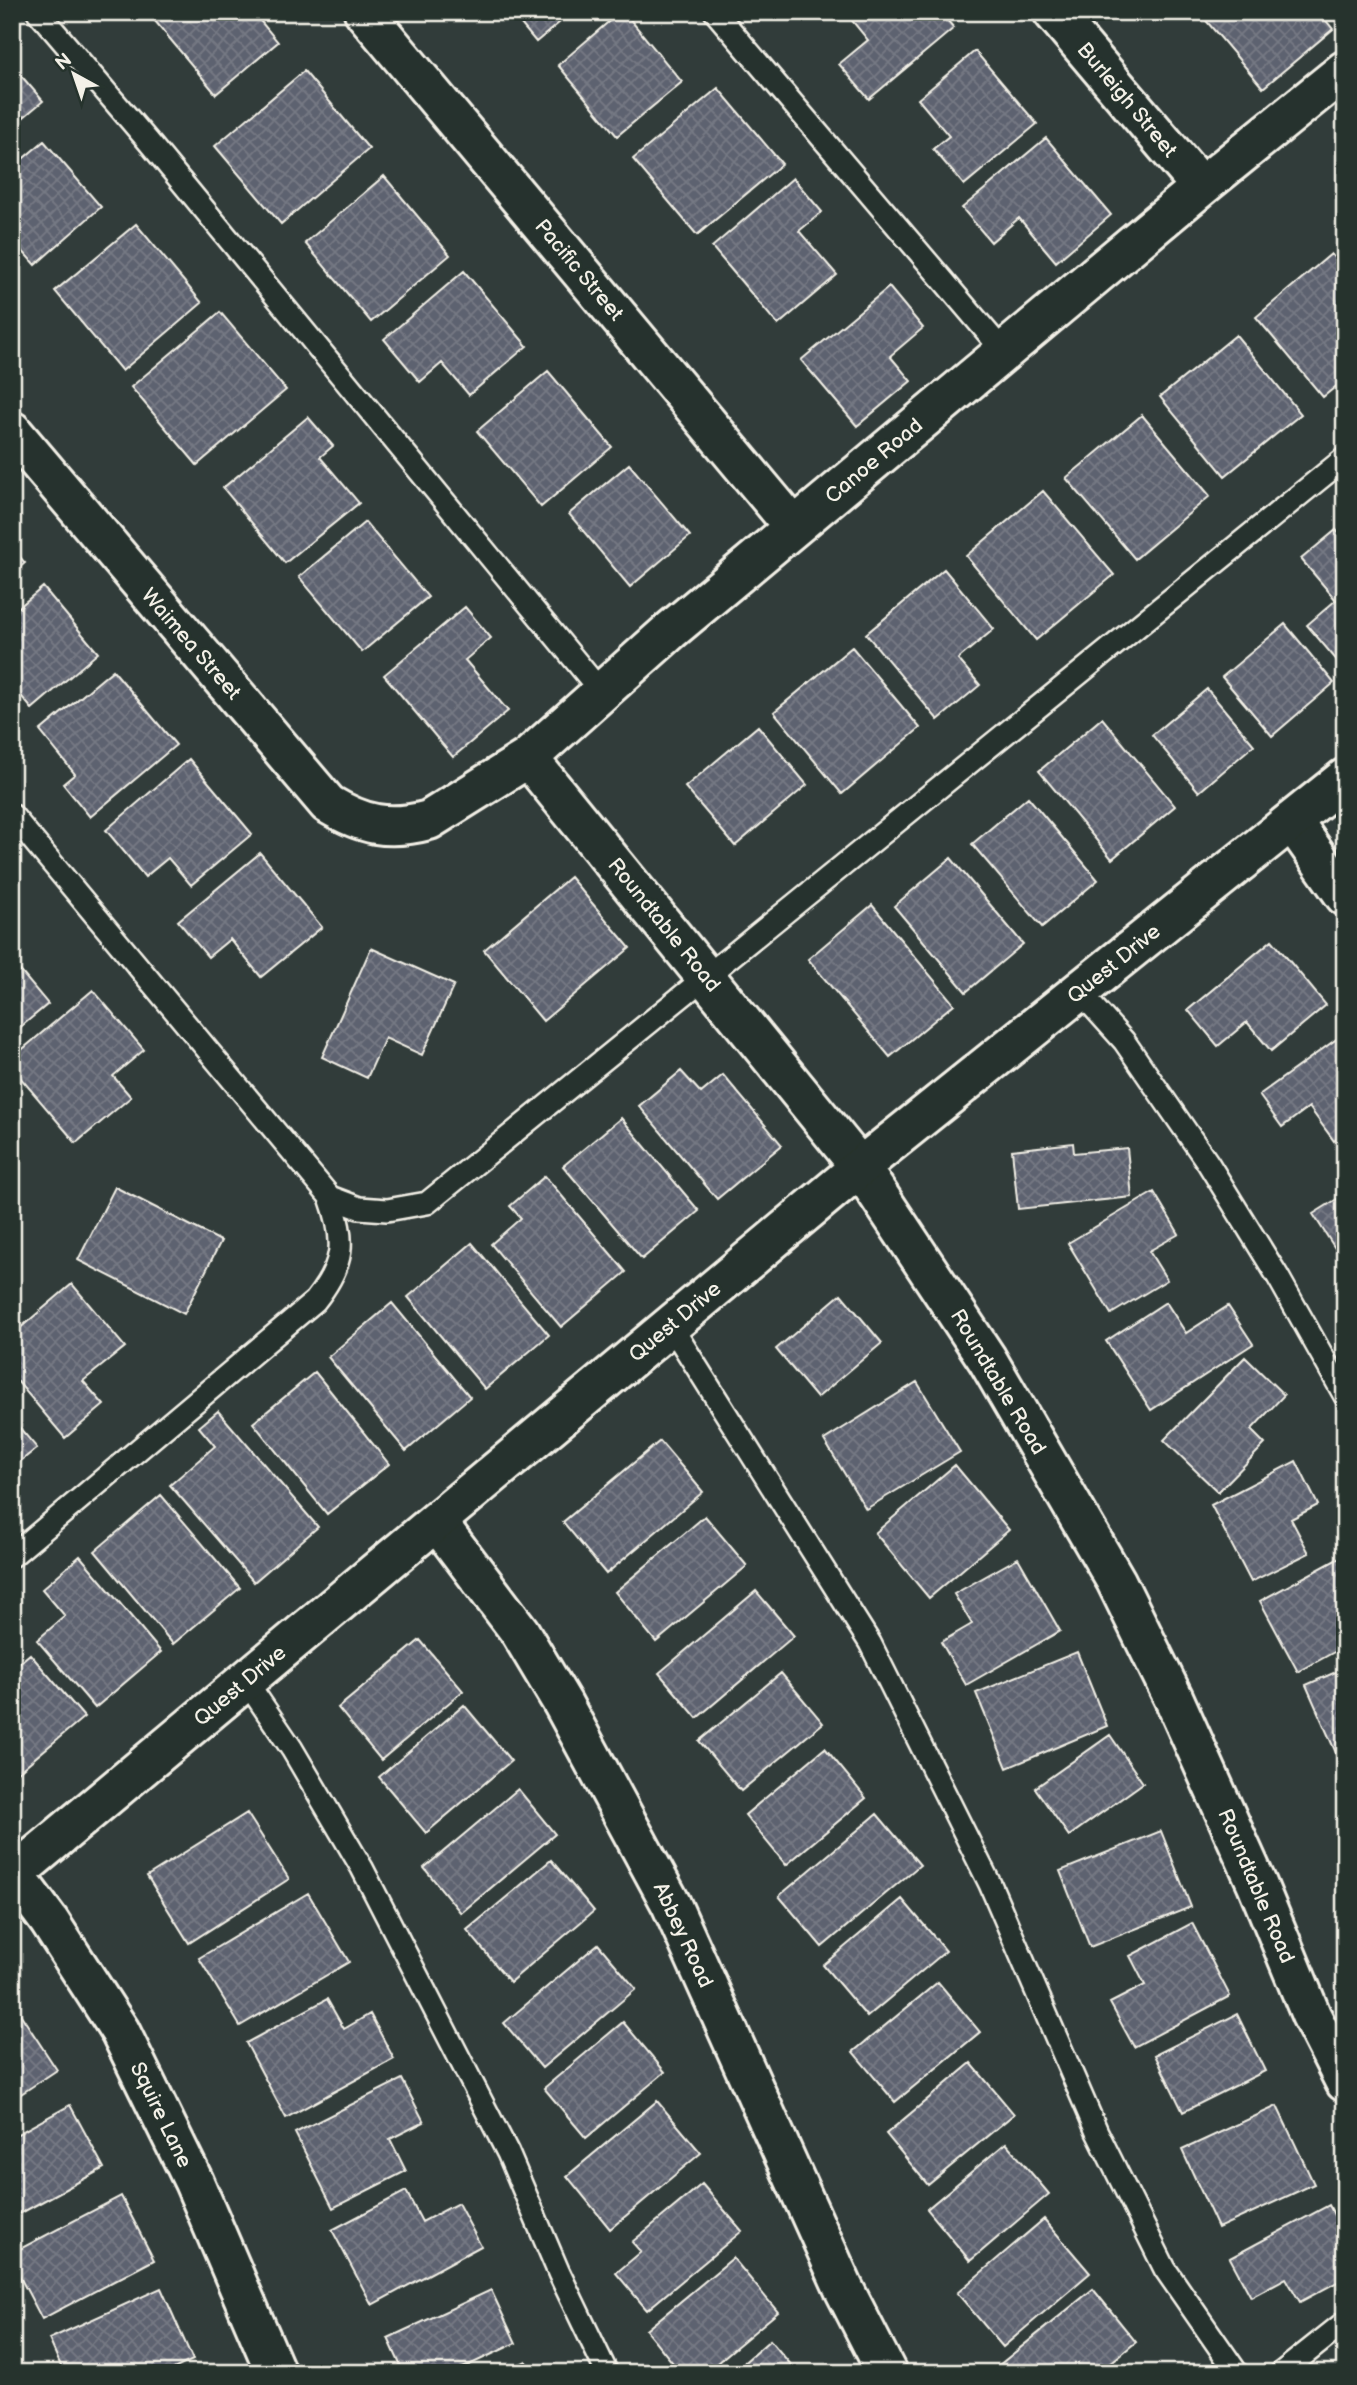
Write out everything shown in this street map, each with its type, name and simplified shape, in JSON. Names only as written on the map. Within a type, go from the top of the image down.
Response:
[{"type":"street","name":"Pacific Street","points":[[364,12],[794,527]]},
{"type":"street","name":"Burleigh Street","points":[[1053,12],[1201,187]]},
{"type":"street","name":"Canoe Road","points":[[390,824],[411,825],[429,820],[528,758],[670,631],[1345,70]]},
{"type":"street","name":"Waimea Street","points":[[12,431],[328,804],[352,818],[372,824],[390,824]]},
{"type":"street","name":"Roundtable Road","points":[[528,758],[860,1167],[987,1359],[1116,1581],[1179,1711],[1257,1884],[1311,2015],[1345,2082]]},
{"type":"street","name":"Quest Drive","points":[[13,1875],[860,1167],[1345,778]]},
{"type":"street","points":[[1293,821],[1345,896]]},
{"type":"street","name":"Abbey Road","points":[[437,1522],[520,1632],[564,1704],[671,1904],[844,2289],[887,2373]]},
{"type":"street","name":"Squire Lane","points":[[13,1875],[49,1921],[120,2031],[194,2182],[276,2373]]},
{"type":"lane","points":[[38,12],[148,141],[602,693]]},
{"type":"lane","points":[[715,12],[1004,352]]},
{"type":"lane","points":[[330,1197],[359,1208],[387,1210],[427,1203],[1345,458]]},
{"type":"lane","points":[[12,815],[330,1197],[339,1223],[341,1250],[331,1280],[315,1301],[12,1556]]},
{"type":"lane","points":[[1079,992],[1124,1041],[1208,1163],[1278,1275],[1345,1396]]},
{"type":"lane","points":[[671,1326],[870,1643],[990,1884],[1097,2132],[1165,2269],[1237,2373]]},
{"type":"lane","points":[[246,1681],[292,1749],[368,1880],[508,2153],[559,2273],[607,2373]]},
{"type":"lane","points":[[1281,2373],[1345,2322]]},
{"type":"building","points":[[165,12],[253,12],[278,42],[216,94],[155,21]]},
{"type":"building","points":[[511,12],[572,12],[536,42]]},
{"type":"building","points":[[620,12],[624,12],[682,82],[617,136],[558,65]]},
{"type":"building","points":[[845,12],[940,12],[954,28],[869,99],[839,64],[868,40]]},
{"type":"building","points":[[1208,12],[1319,12],[1333,29],[1263,88],[1203,17]]},
{"type":"building","points":[[975,51],[1037,124],[964,185],[933,149],[949,136],[918,99]]},
{"type":"building","points":[[12,65],[43,101],[12,127]]},
{"type":"building","points":[[304,71],[369,149],[281,224],[215,146]]},
{"type":"building","points":[[718,88],[782,164],[697,235],[633,159]]},
{"type":"building","points":[[1046,138],[1111,215],[1056,262],[1019,218],[991,242],[962,208]]},
{"type":"building","points":[[44,141],[101,207],[35,265],[12,239],[12,168]]},
{"type":"building","points":[[384,176],[450,255],[371,322],[305,243]]},
{"type":"building","points":[[793,178],[822,212],[799,231],[837,275],[778,325],[712,247]]},
{"type":"building","points":[[136,224],[202,303],[122,371],[55,291]]},
{"type":"building","points":[[1331,254],[1345,270],[1345,379],[1323,397],[1256,317]]},
{"type":"building","points":[[464,271],[527,346],[469,395],[442,363],[420,382],[384,339]]},
{"type":"building","points":[[889,287],[923,328],[890,356],[911,381],[857,426],[801,360]]},
{"type":"building","points":[[220,312],[286,390],[197,465],[131,387]]},
{"type":"building","points":[[1236,335],[1301,414],[1225,476],[1160,397]]},
{"type":"building","points":[[548,371],[612,447],[541,507],[477,431]]},
{"type":"building","points":[[1142,415],[1210,496],[1135,559],[1066,478]]},
{"type":"building","points":[[308,417],[333,446],[320,457],[359,503],[285,563],[223,488]]},
{"type":"building","points":[[629,464],[690,536],[630,587],[569,514]]},
{"type":"building","points":[[1043,491],[1114,575],[1036,640],[966,556]]},
{"type":"building","points":[[365,522],[428,597],[362,652],[299,577]]},
{"type":"building","points":[[1336,530],[1345,540],[1345,670],[1307,625],[1336,600],[1301,559]]},
{"type":"building","points":[[12,548],[25,563],[12,574]]},
{"type":"building","points":[[944,569],[994,629],[958,659],[980,685],[938,720],[866,634]]},
{"type":"building","points":[[43,587],[98,653],[32,709],[12,685],[12,613]]},
{"type":"building","points":[[465,607],[491,638],[465,660],[508,711],[453,757],[384,675]]},
{"type":"building","points":[[1285,624],[1334,683],[1272,736],[1222,677]]},
{"type":"building","points":[[852,647],[920,728],[842,794],[774,712]]},
{"type":"building","points":[[113,670],[176,745],[90,817],[63,784],[75,774],[40,731]]},
{"type":"building","points":[[1207,689],[1254,745],[1199,792],[1152,735]]},
{"type":"building","points":[[1102,718],[1175,806],[1112,859],[1039,771]]},
{"type":"building","points":[[758,726],[807,785],[735,846],[685,787]]},
{"type":"building","points":[[189,759],[252,834],[191,885],[168,858],[145,877],[106,830]]},
{"type":"building","points":[[1028,797],[1098,880],[1042,927],[972,844]]},
{"type":"building","points":[[260,853],[322,927],[261,977],[230,939],[208,957],[178,921]]},
{"type":"building","points":[[951,858],[1023,944],[966,992],[894,906]]},
{"type":"building","points":[[570,877],[630,948],[543,1021],[484,950]]},
{"type":"building","points":[[872,905],[954,1004],[890,1057],[808,959]]},
{"type":"building","points":[[1272,940],[1326,1005],[1271,1051],[1247,1022],[1218,1046],[1188,1010]]},
{"type":"building","points":[[371,948],[454,985],[422,1055],[385,1038],[367,1078],[322,1057]]},
{"type":"building","points":[[12,961],[48,1004],[12,1034]]},
{"type":"building","points":[[93,990],[144,1050],[113,1076],[131,1097],[76,1143],[12,1068],[12,1058]]},
{"type":"building","points":[[1345,1033],[1345,1133],[1334,1141],[1309,1107],[1282,1127],[1259,1095]]},
{"type":"building","points":[[681,1071],[701,1093],[723,1075],[782,1145],[717,1199],[639,1106]]},
{"type":"building","points":[[621,1118],[699,1211],[642,1259],[563,1166]]},
{"type":"building","points":[[1073,1143],[1074,1153],[1127,1148],[1132,1197],[1018,1209],[1012,1150]]},
{"type":"building","points":[[545,1176],[626,1272],[561,1327],[491,1244],[521,1218],[510,1206]]},
{"type":"building","points":[[115,1187],[221,1241],[184,1314],[78,1260]]},
{"type":"building","points":[[1154,1192],[1179,1234],[1149,1251],[1167,1280],[1111,1314],[1068,1243]]},
{"type":"building","points":[[1345,1194],[1345,1249],[1338,1253],[1313,1214]]},
{"type":"building","points":[[472,1243],[549,1335],[485,1389],[408,1297]]},
{"type":"building","points":[[72,1284],[125,1347],[83,1381],[104,1405],[65,1438],[12,1375],[12,1335]]},
{"type":"building","points":[[841,1294],[882,1343],[817,1398],[776,1349]]},
{"type":"building","points":[[1166,1302],[1186,1333],[1228,1306],[1253,1344],[1151,1410],[1106,1341]]},
{"type":"building","points":[[392,1303],[470,1397],[406,1451],[328,1357]]},
{"type":"building","points":[[1245,1357],[1284,1395],[1251,1430],[1265,1444],[1218,1492],[1164,1440]]},
{"type":"building","points":[[315,1372],[389,1464],[327,1514],[253,1423]]},
{"type":"building","points":[[917,1382],[960,1452],[866,1509],[824,1440]]},
{"type":"building","points":[[218,1411],[318,1527],[254,1582],[170,1485],[215,1446],[199,1427]]},
{"type":"building","points":[[12,1419],[37,1448],[12,1468]]},
{"type":"building","points":[[660,1441],[703,1492],[606,1574],[563,1522]]},
{"type":"building","points":[[1296,1461],[1318,1505],[1291,1519],[1309,1553],[1251,1582],[1211,1505]]},
{"type":"building","points":[[955,1465],[1009,1530],[929,1598],[875,1533]]},
{"type":"building","points":[[161,1495],[240,1588],[173,1644],[95,1551]]},
{"type":"building","points":[[705,1516],[747,1566],[656,1642],[615,1592]]},
{"type":"building","points":[[1345,1555],[1345,1646],[1298,1672],[1260,1601]]},
{"type":"building","points":[[80,1556],[161,1652],[95,1708],[37,1640],[65,1616],[42,1589]]},
{"type":"building","points":[[1018,1558],[1060,1631],[966,1685],[941,1642],[972,1624],[954,1594]]},
{"type":"building","points":[[756,1591],[794,1636],[697,1718],[659,1673]]},
{"type":"building","points":[[420,1640],[463,1691],[381,1760],[338,1708]]},
{"type":"building","points":[[1077,1652],[1107,1726],[1007,1768],[976,1693]]},
{"type":"building","points":[[30,1654],[84,1717],[18,1772],[12,1765],[12,1669]]},
{"type":"building","points":[[1345,1668],[1345,1760],[1340,1762],[1306,1685]]},
{"type":"building","points":[[781,1673],[823,1723],[741,1791],[699,1741]]},
{"type":"building","points":[[464,1705],[511,1761],[426,1833],[379,1777]]},
{"type":"building","points":[[1110,1735],[1143,1783],[1069,1836],[1035,1788]]},
{"type":"building","points":[[825,1748],[866,1798],[786,1865],[745,1815]]},
{"type":"building","points":[[518,1789],[555,1834],[461,1913],[424,1868]]},
{"type":"building","points":[[247,1813],[289,1879],[189,1943],[147,1876]]},
{"type":"building","points":[[877,1814],[920,1865],[822,1947],[779,1896]]},
{"type":"building","points":[[1161,1831],[1191,1907],[1090,1947],[1060,1871]]},
{"type":"building","points":[[551,1860],[594,1911],[510,1982],[467,1930]]},
{"type":"building","points":[[308,1893],[349,1962],[240,2026],[199,1958]]},
{"type":"building","points":[[902,1899],[946,1951],[867,2017],[823,1965]]},
{"type":"building","points":[[1192,1923],[1230,1996],[1134,2047],[1110,2003],[1145,1985],[1130,1956]]},
{"type":"building","points":[[598,1944],[636,1989],[542,2068],[504,2023]]},
{"type":"building","points":[[938,1982],[980,2032],[895,2102],[853,2052]]},
{"type":"building","points":[[327,1999],[344,2029],[370,2014],[394,2059],[286,2118],[246,2043]]},
{"type":"building","points":[[15,2006],[57,2070],[12,2100],[12,2008]]},
{"type":"building","points":[[1237,2014],[1265,2071],[1183,2112],[1155,2055]]},
{"type":"building","points":[[623,2022],[665,2072],[586,2138],[544,2088]]},
{"type":"building","points":[[971,2063],[1014,2114],[928,2185],[886,2134]]},
{"type":"building","points":[[402,2079],[424,2122],[390,2139],[406,2171],[333,2208],[295,2133]]},
{"type":"building","points":[[657,2101],[701,2153],[610,2229],[567,2176]]},
{"type":"building","points":[[70,2105],[104,2168],[12,2218],[12,2137]]},
{"type":"building","points":[[1277,2106],[1314,2184],[1218,2228],[1182,2150]]},
{"type":"building","points":[[1006,2143],[1049,2194],[970,2261],[927,2209]]},
{"type":"building","points":[[702,2184],[742,2231],[647,2310],[616,2273],[641,2252],[632,2242]]},
{"type":"building","points":[[406,2191],[422,2222],[458,2203],[481,2246],[372,2305],[332,2230]]},
{"type":"building","points":[[121,2196],[154,2260],[42,2319],[12,2262],[12,2253]]},
{"type":"building","points":[[1329,2205],[1345,2236],[1345,2278],[1300,2302],[1286,2278],[1251,2297],[1230,2258]]},
{"type":"building","points":[[1044,2219],[1090,2273],[1003,2347],[957,2293]]},
{"type":"building","points":[[733,2258],[778,2312],[705,2373],[681,2373],[646,2330]]},
{"type":"building","points":[[161,2288],[193,2360],[165,2373],[64,2373],[49,2339]]},
{"type":"building","points":[[1093,2289],[1136,2342],[1098,2373],[1004,2373],[998,2366]]},
{"type":"building","points":[[491,2290],[516,2343],[452,2373],[404,2373],[388,2338]]},
{"type":"building","points":[[770,2340],[798,2373],[732,2373]]},
{"type":"building","points":[[526,2361],[532,2373],[502,2373]]}]
